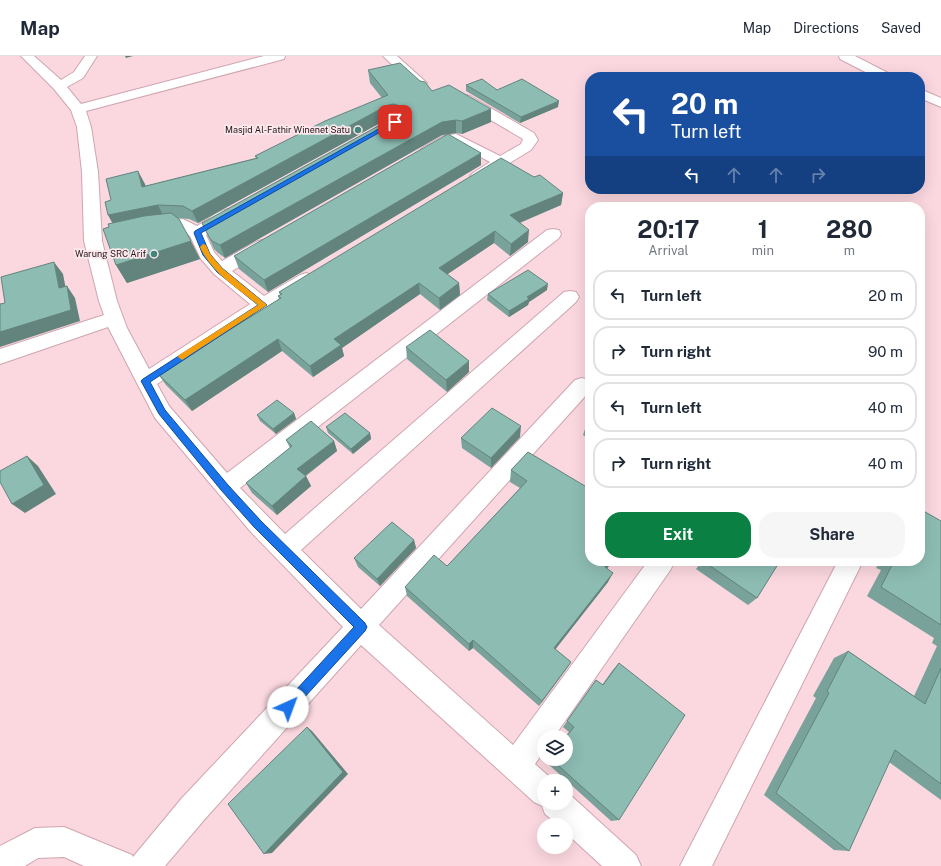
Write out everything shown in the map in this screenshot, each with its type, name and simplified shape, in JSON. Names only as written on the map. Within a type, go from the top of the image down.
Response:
[{"type":"street","points":[[29,56],[59,86],[78,109],[84,127],[108,301],[118,328],[162,412],[258,524],[361,627],[537,786]]},
{"type":"street","points":[[59,86],[76,79],[91,56]]},
{"type":"street","points":[[78,109],[279,56]]},
{"type":"street","points":[[390,56],[431,92]]},
{"type":"street","points":[[845,56],[875,72]]},
{"type":"street","points":[[452,91],[529,136],[531,140],[526,147],[466,183]]},
{"type":"street","points":[[925,95],[941,103]]},
{"type":"street","points":[[413,159],[452,138],[456,138],[500,162]]},
{"type":"street","points":[[197,233],[244,206]]},
{"type":"street","points":[[138,231],[183,224],[197,233],[207,255],[220,270],[263,305]]},
{"type":"street","points":[[225,487],[553,234]]},
{"type":"street","points":[[220,270],[275,238]]},
{"type":"street","points":[[146,381],[317,272]]},
{"type":"street","points":[[284,550],[570,297]]},
{"type":"street","points":[[0,357],[115,318]]},
{"type":"street","points":[[145,866],[193,809],[582,386]]},
{"type":"street","points":[[516,766],[658,566]]},
{"type":"street","points":[[696,866],[848,566]]},
{"type":"street","points":[[564,810],[625,866]]},
{"type":"street","points":[[0,863],[35,843],[64,842],[121,866]]},
{"type":"building","points":[[400,63],[420,81],[425,82],[432,91],[449,85],[491,109],[462,121],[456,120],[442,122],[220,245],[212,241],[202,223],[400,114],[402,110],[400,106],[394,104],[388,105],[192,211],[183,206],[158,205],[108,215],[105,202],[111,200],[106,179],[138,171],[142,187],[258,158],[255,156],[325,121],[388,95],[368,70]]},
{"type":"building","points":[[482,79],[497,90],[522,79],[559,101],[521,117],[466,85]]},
{"type":"building","points":[[448,134],[481,153],[264,280],[234,256]]},
{"type":"building","points":[[501,158],[534,177],[540,175],[563,193],[510,215],[529,230],[511,244],[495,231],[439,268],[459,283],[439,298],[419,283],[334,339],[341,345],[310,366],[278,339],[185,400],[158,374],[281,298],[278,296],[282,294],[279,292]]},
{"type":"building","points":[[171,213],[179,219],[191,241],[116,265],[103,229],[109,227],[108,224],[144,216]]},
{"type":"building","points":[[54,262],[59,288],[67,286],[71,310],[0,332],[0,304],[5,303],[1,277]]},
{"type":"building","points":[[528,270],[548,284],[527,297],[529,299],[509,311],[488,294]]},
{"type":"building","points":[[430,330],[469,361],[446,380],[406,347]]},
{"type":"building","points":[[277,400],[294,413],[273,429],[257,415]]},
{"type":"building","points":[[492,408],[521,426],[491,458],[461,438]]},
{"type":"building","points":[[345,413],[370,433],[351,449],[326,427]]},
{"type":"building","points":[[311,421],[334,441],[297,469],[306,476],[272,506],[246,483],[292,446],[286,440]]},
{"type":"building","points":[[528,452],[585,486],[585,566],[606,566],[605,567],[613,573],[554,648],[571,662],[542,701],[473,640],[469,644],[405,587],[434,555],[447,566],[527,481],[511,470]]},
{"type":"building","points":[[27,456],[44,485],[12,504],[0,482],[0,471]]},
{"type":"building","points":[[925,512],[941,521],[941,625],[881,587],[892,566],[925,566]]},
{"type":"building","points":[[392,522],[414,540],[377,579],[354,558]]},
{"type":"building","points":[[710,566],[777,566],[757,598]]},
{"type":"building","points":[[848,651],[925,704],[941,668],[941,784],[895,750],[849,851],[776,793],[829,693],[827,691]]},
{"type":"building","points":[[619,663],[685,715],[619,820],[573,779],[573,774],[568,774],[559,766],[573,766],[573,730],[572,730],[574,727],[567,721],[596,680],[603,685]]},
{"type":"building","points":[[307,727],[343,772],[264,854],[228,804]]},
{"type":"slow traffic","points":[[182,357],[263,305],[220,270],[207,255],[203,247]]},
{"type":"place","name":"Masjid Al-Fathir Winenet Satu","points":[[358,130]]},
{"type":"place","name":"Warung SRC Arif","points":[[154,254]]},
{"type":"route","points":[[288,707],[361,627],[258,524],[225,487],[162,412],[146,381],[263,305],[220,270],[207,255],[197,233],[395,122]]}]
